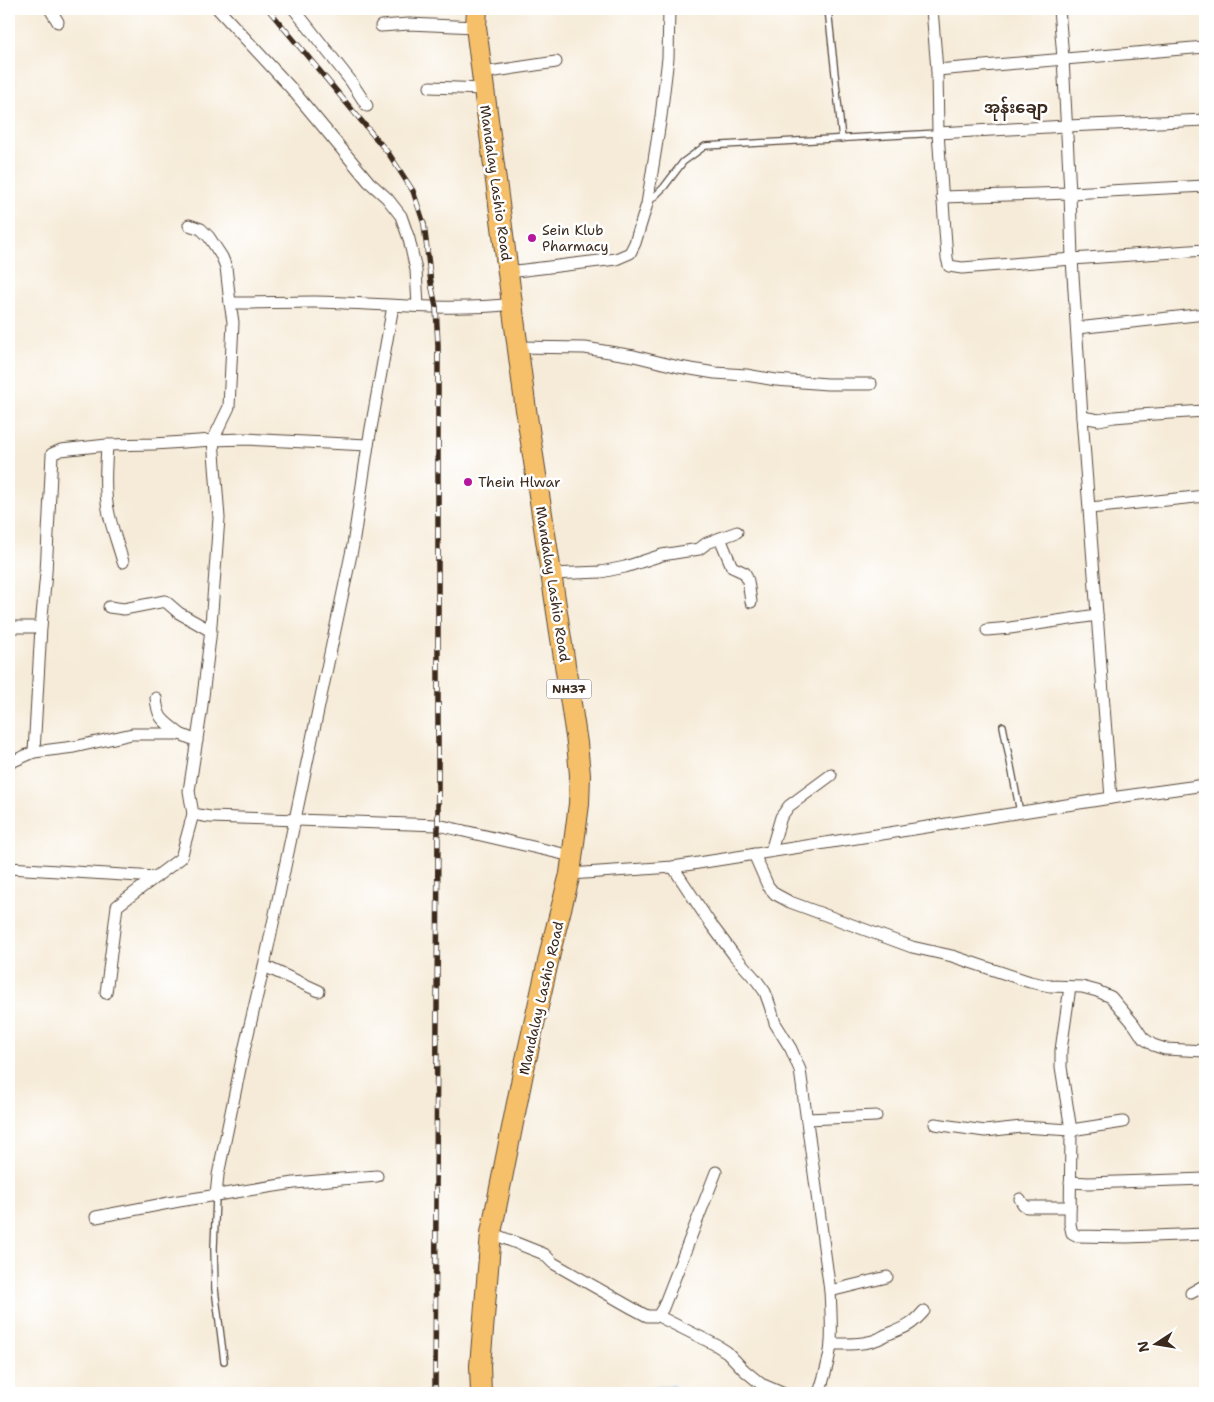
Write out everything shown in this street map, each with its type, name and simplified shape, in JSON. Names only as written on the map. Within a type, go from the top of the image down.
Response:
[{"type":"highway","name":"Mandalay Lashio Road","points":[[477,18],[483,81],[512,304],[577,743],[580,775],[580,804],[571,865],[525,1063],[491,1233],[480,1366],[481,1393]]},
{"type":"street","points":[[50,9],[58,22]]},
{"type":"street","points":[[218,9],[290,87],[369,182],[387,198],[401,216],[409,239],[414,263],[418,306]]},
{"type":"street","points":[[294,9],[350,80],[367,106]]},
{"type":"street","points":[[508,272],[616,259],[630,254],[647,204],[661,116],[668,58],[668,9]]},
{"type":"street","points":[[932,9],[942,197],[949,266],[962,268],[1205,250]]},
{"type":"street","points":[[1059,9],[1082,418],[1111,798]]},
{"type":"street","points":[[381,26],[477,18]]},
{"type":"street","points":[[936,70],[1205,47]]},
{"type":"street","points":[[430,87],[483,81],[556,62]]},
{"type":"street","points":[[938,133],[1205,120]]},
{"type":"street","points":[[942,197],[1205,186]]},
{"type":"street","points":[[106,993],[117,906],[181,858],[193,814],[189,791],[211,631],[219,518],[213,440],[229,408],[233,322],[226,267],[222,257],[202,229],[189,225]]},
{"type":"street","points":[[230,304],[314,302],[393,306],[494,306],[512,304]]},
{"type":"street","points":[[216,1196],[218,1175],[242,1059],[296,819],[353,545],[368,444],[393,306]]},
{"type":"street","points":[[1077,328],[1205,314]]},
{"type":"street","points":[[518,348],[585,348],[715,373],[828,384],[871,384]]},
{"type":"street","points":[[1082,418],[1099,420],[1114,417],[1205,411]]},
{"type":"street","points":[[34,752],[52,454],[61,450],[107,445],[213,440],[245,439],[368,444]]},
{"type":"street","points":[[107,445],[106,484],[108,507],[111,524],[123,562]]},
{"type":"street","points":[[1090,508],[1205,496]]},
{"type":"street","points":[[551,574],[601,572],[625,567],[662,555],[698,549],[706,542],[737,532]]},
{"type":"street","points":[[720,538],[732,567],[745,573],[751,602]]},
{"type":"street","points":[[109,607],[124,609],[165,601],[179,613],[211,631]]},
{"type":"street","points":[[987,630],[1097,615]]},
{"type":"street","points":[[9,628],[41,627]]},
{"type":"street","points":[[156,698],[157,710],[161,718],[180,734],[197,741]]},
{"type":"street","points":[[9,763],[34,752],[74,747],[132,734],[180,734]]},
{"type":"street","points":[[771,851],[780,817],[789,806],[831,774]]},
{"type":"street","points":[[193,814],[438,825],[571,865],[673,866],[1205,785]]},
{"type":"street","points":[[754,854],[768,886],[775,894],[790,902],[912,947],[952,956],[1030,982],[1050,986],[1082,987],[1111,997],[1143,1038],[1153,1045],[1165,1049],[1205,1051]]},
{"type":"street","points":[[673,866],[734,955],[765,992],[775,1023],[791,1049],[800,1070],[830,1292],[831,1344],[827,1369],[820,1393]]},
{"type":"street","points":[[9,868],[156,877]]},
{"type":"street","points":[[264,966],[319,991]]},
{"type":"street","points":[[1070,987],[1061,1050],[1061,1067],[1071,1130],[1070,1224],[1072,1233],[1078,1236],[1127,1237],[1205,1234]]},
{"type":"street","points":[[807,1119],[876,1116]]},
{"type":"street","points":[[935,1124],[985,1131],[1022,1128],[1071,1130],[1124,1122]]},
{"type":"street","points":[[658,1316],[716,1172]]},
{"type":"street","points":[[96,1217],[294,1183],[377,1176]]},
{"type":"street","points":[[1070,1182],[1205,1179]]},
{"type":"street","points":[[1020,1200],[1026,1207],[1070,1207]]},
{"type":"street","points":[[491,1233],[544,1254],[553,1263],[647,1316],[658,1316],[716,1345],[728,1352],[760,1384],[782,1393]]},
{"type":"street","points":[[830,1292],[887,1277]]},
{"type":"street","points":[[1191,1293],[1205,1285]]},
{"type":"street","points":[[831,1344],[862,1343],[878,1339],[886,1334],[901,1330],[914,1322],[924,1311]]},
{"type":"lane","points":[[828,9],[842,139]]},
{"type":"lane","points":[[647,204],[683,162],[705,146],[938,133]]},
{"type":"lane","points":[[1002,726],[1020,812]]},
{"type":"lane","points":[[216,1196],[215,1289],[224,1361]]},
{"type":"waterway","points":[[619,1393],[672,1387],[678,1393]]},
{"type":"railway","points":[[268,9],[389,154],[413,191],[424,224],[431,283],[436,307],[438,345],[438,825],[435,1393]]},
{"type":"place","name":"Sein Klub Pharmacy","points":[[532,238]]},
{"type":"place","name":"Thein Hlwar","points":[[468,482]]},
{"type":"district","name":"အုန်းချော","points":[[1016,107]]}]
